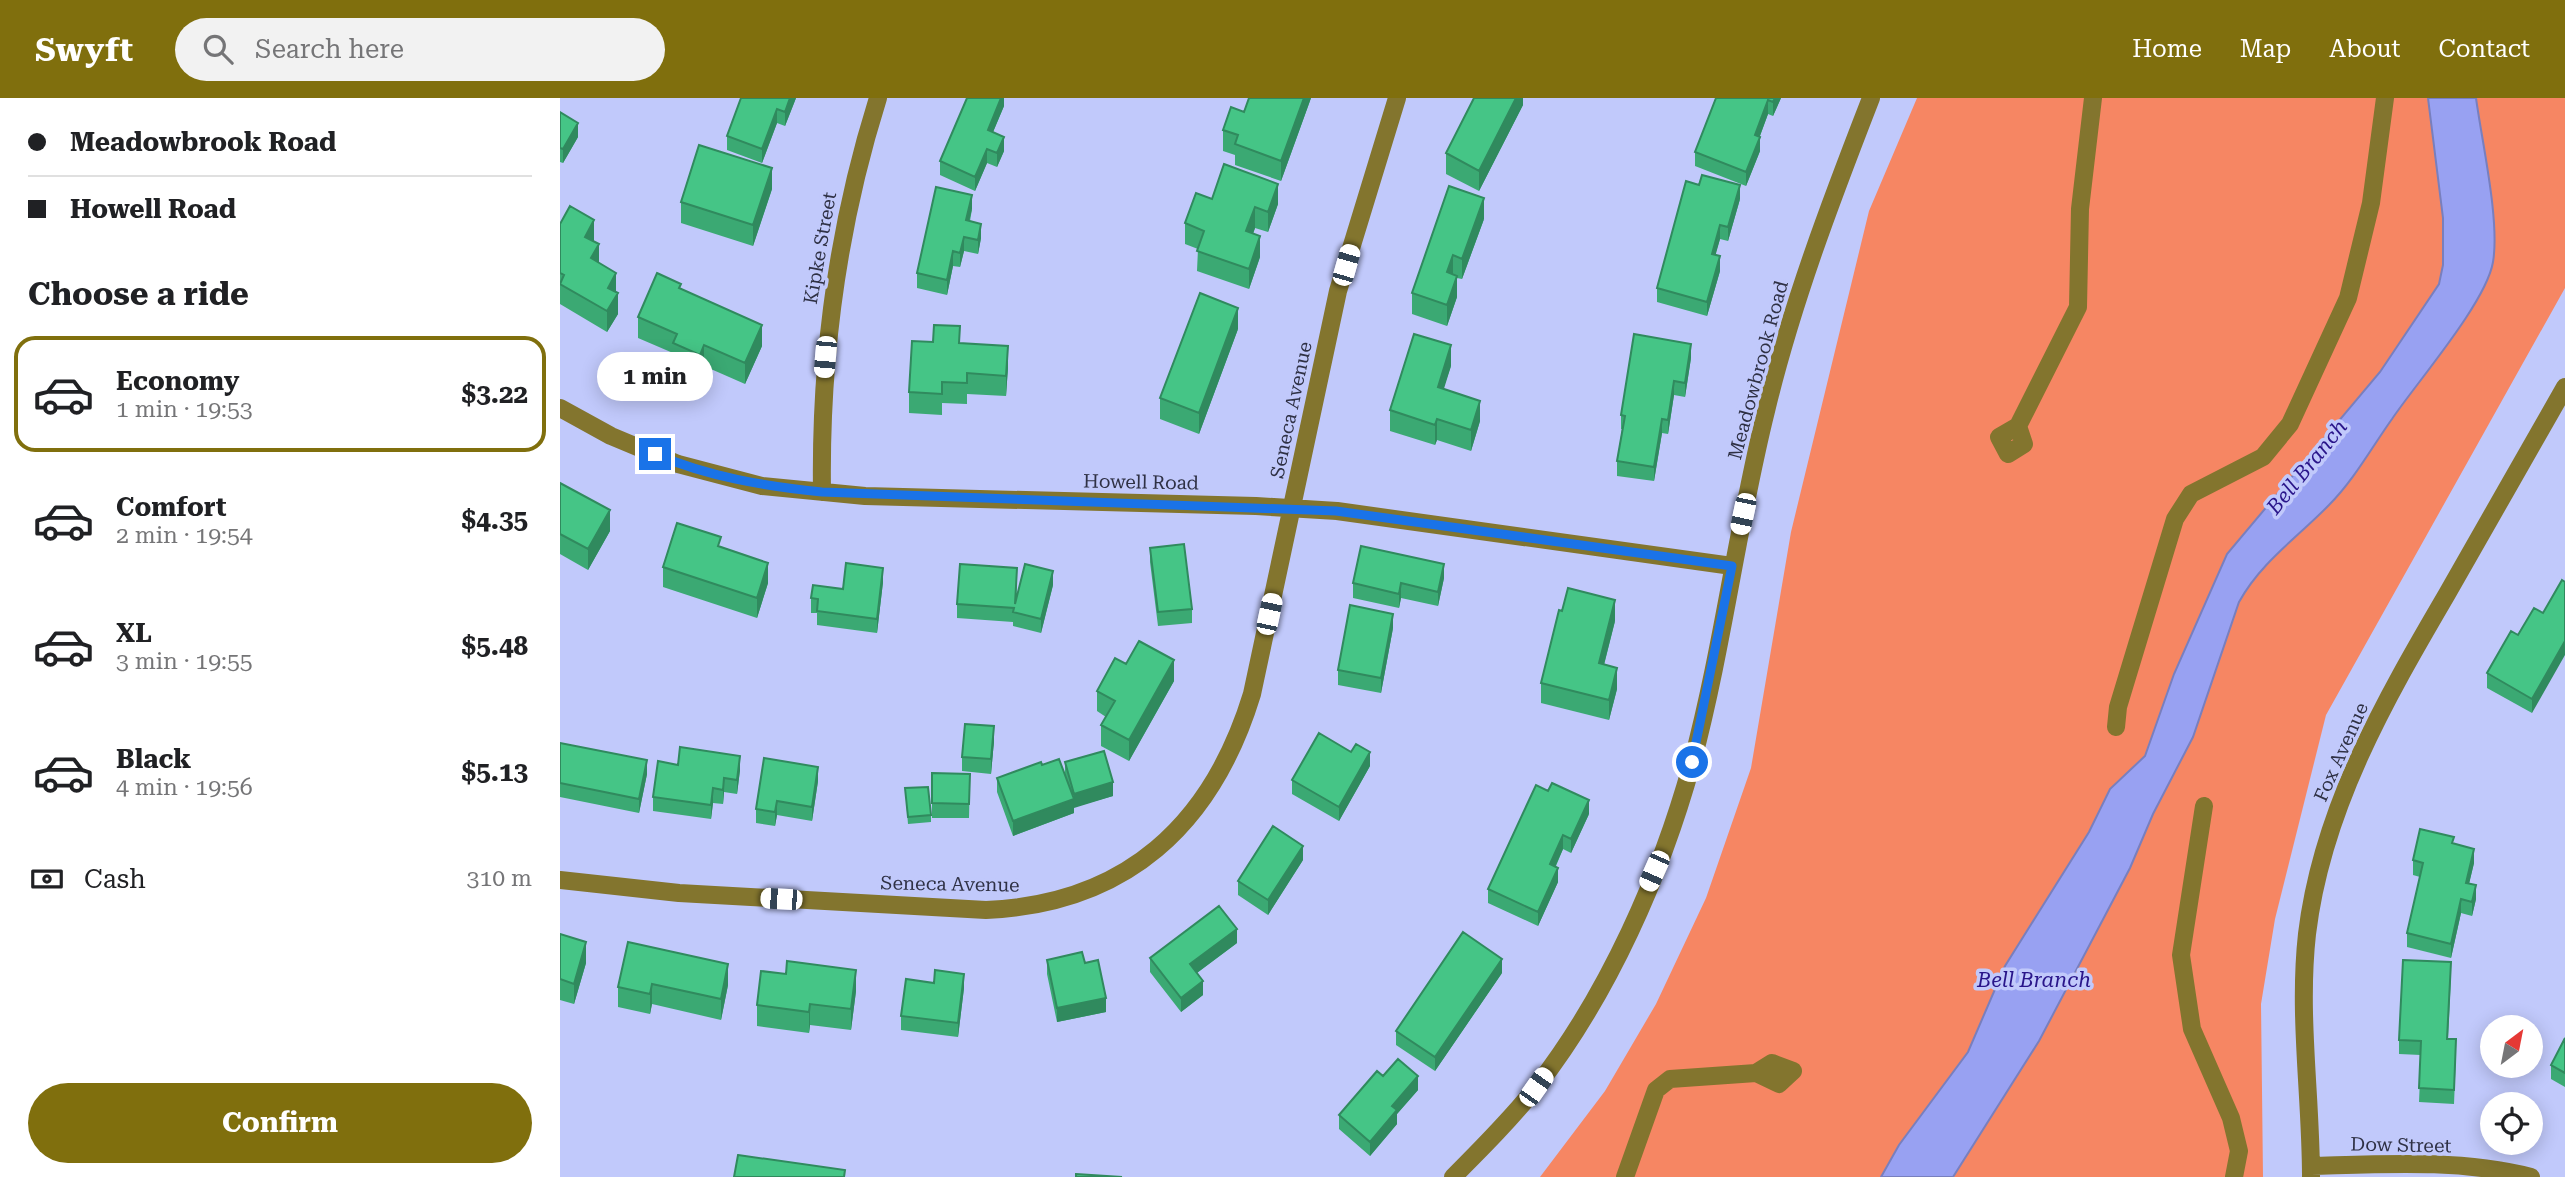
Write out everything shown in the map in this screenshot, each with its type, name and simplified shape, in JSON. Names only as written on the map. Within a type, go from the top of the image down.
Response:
[{"type":"street","name":"Kipke Street","points":[[822,492],[823,376],[830,308],[848,205],[878,98]]},
{"type":"street","name":"Seneca Avenue","points":[[560,880],[679,893],[986,910],[1046,904],[1100,887],[1142,863],[1188,819],[1217,778],[1240,733],[1252,694],[1338,291],[1397,98]]},
{"type":"street","name":"Meadowbrook Road","points":[[1453,1177],[1536,1087],[1570,1039],[1623,941],[1676,814],[1692,762],[1765,412],[1788,328],[1826,215],[1871,98]]},
{"type":"street","points":[[2018,426],[2078,307],[2080,209],[2093,98]]},
{"type":"street","points":[[2116,727],[2118,707],[2175,519],[2190,494],[2263,457],[2290,424],[2340,318],[2348,298],[2371,203],[2385,98]]},
{"type":"street","name":"Fox Avenue","points":[[2311,1171],[2303,1006],[2307,934],[2319,871],[2332,826],[2374,725],[2565,387]]},
{"type":"street","name":"Howell Road","points":[[560,408],[611,436],[678,464],[762,486],[865,496],[1291,508],[1506,532],[1732,566]]},
{"type":"street","points":[[2204,806],[2181,955],[2192,1029],[2231,1118],[2239,1151],[2234,1177]]},
{"type":"street","points":[[1625,1177],[1656,1090],[1670,1079],[1756,1073]]},
{"type":"street","name":"Dow Street","points":[[2311,1171],[2434,1165],[2503,1170],[2531,1177]]},
{"type":"shaded area","points":[[1917,98],[2565,98],[2565,288],[2326,715],[2275,919],[2261,1004],[2263,1177],[1540,1177],[1605,1091],[1656,1004],[1706,898],[1751,768],[1791,532],[1869,211]]},
{"type":"water","name":"Bell Branch","points":[[2428,98],[2476,98],[2492,204],[2495,245],[2488,279],[2478,299],[2347,485],[2269,562],[2239,602],[2193,737],[2153,814],[2130,868],[2039,1041],[1953,1177],[1881,1177],[1899,1145],[1968,1052],[2005,966],[2089,832],[2110,789],[2145,756],[2174,674],[2227,554],[2380,372],[2439,284],[2443,265],[2443,218]]},
{"type":"building","points":[[741,98],[790,98],[785,112],[777,109],[762,149],[727,136]]},
{"type":"building","points":[[967,98],[1001,98],[988,130],[1004,137],[997,153],[987,149],[975,177],[940,161]]},
{"type":"building","points":[[1249,98],[1304,98],[1281,161],[1235,144],[1238,135],[1223,130],[1231,107],[1244,112]]},
{"type":"building","points":[[1474,98],[1516,98],[1479,171],[1446,153]]},
{"type":"building","points":[[1716,98],[1775,98],[1773,102],[1768,100],[1755,135],[1760,137],[1746,172],[1695,152]]},
{"type":"building","points":[[560,112],[578,123],[563,149],[560,148]]},
{"type":"building","points":[[699,145],[772,168],[753,225],[681,202]]},
{"type":"building","points":[[1224,164],[1278,184],[1268,212],[1255,207],[1246,231],[1260,236],[1249,269],[1197,251],[1204,231],[1185,223],[1196,193],[1212,199]]},
{"type":"building","points":[[1702,175],[1740,185],[1728,227],[1720,225],[1712,254],[1720,256],[1707,302],[1657,288],[1686,181],[1699,185]]},
{"type":"building","points":[[1449,186],[1484,198],[1462,259],[1453,255],[1447,272],[1457,276],[1447,305],[1412,293]]},
{"type":"building","points":[[936,187],[972,195],[966,220],[981,224],[978,240],[964,237],[960,253],[953,251],[947,280],[917,273]]},
{"type":"building","points":[[570,206],[594,220],[585,237],[599,244],[591,258],[616,273],[608,288],[618,293],[607,311],[560,284],[564,275],[560,273],[560,224]]},
{"type":"building","points":[[657,273],[681,284],[679,288],[762,325],[745,363],[704,345],[700,355],[673,343],[677,334],[638,317]]},
{"type":"building","points":[[1200,293],[1238,308],[1199,413],[1160,398]]},
{"type":"building","points":[[934,325],[960,326],[959,343],[1008,346],[1006,376],[967,373],[967,383],[942,382],[942,394],[909,392],[912,341],[933,342]]},
{"type":"building","points":[[1414,334],[1451,345],[1438,387],[1480,401],[1471,430],[1437,419],[1435,425],[1390,410]]},
{"type":"building","points":[[1634,334],[1691,344],[1685,383],[1674,381],[1668,420],[1662,419],[1654,467],[1617,461],[1625,416],[1621,415]]},
{"type":"building","points":[[560,483],[610,510],[588,549],[560,534]]},
{"type":"building","points":[[677,523],[721,537],[718,546],[768,563],[757,598],[663,567]]},
{"type":"building","points":[[1184,544],[1192,609],[1158,612],[1150,548]]},
{"type":"building","points":[[1361,546],[1444,564],[1438,592],[1401,583],[1399,594],[1353,583]]},
{"type":"building","points":[[846,563],[883,568],[877,619],[817,611],[818,599],[811,598],[813,585],[843,589]]},
{"type":"building","points":[[960,564],[1017,568],[1015,604],[1025,564],[1053,571],[1041,619],[1013,612],[1014,608],[957,604]]},
{"type":"building","points":[[2562,580],[2565,582],[2565,641],[2532,699],[2487,673],[2511,631],[2518,635],[2534,608],[2543,613]]},
{"type":"building","points":[[1568,588],[1615,600],[1599,663],[1617,668],[1609,700],[1541,683],[1559,610],[1562,611]]},
{"type":"building","points":[[1350,605],[1393,614],[1381,678],[1338,670]]},
{"type":"building","points":[[1139,641],[1174,660],[1129,740],[1101,725],[1115,701],[1097,691],[1115,658],[1126,664]]},
{"type":"building","points":[[965,724],[994,726],[991,759],[962,757]]},
{"type":"building","points":[[1319,733],[1351,752],[1356,744],[1370,752],[1339,807],[1292,780]]},
{"type":"building","points":[[560,743],[647,760],[639,799],[560,783]]},
{"type":"building","points":[[680,747],[740,756],[737,780],[724,778],[723,790],[713,788],[711,805],[653,797],[658,761],[678,765]]},
{"type":"building","points":[[1104,751],[1113,782],[1074,794],[1065,762]]},
{"type":"building","points":[[764,758],[818,767],[812,807],[777,801],[775,812],[756,809]]},
{"type":"building","points":[[1059,759],[1074,799],[1013,821],[997,778],[1041,762],[1042,765]]},
{"type":"building","points":[[932,773],[970,774],[969,804],[932,803]]},
{"type":"building","points":[[1552,783],[1589,800],[1571,839],[1563,835],[1550,864],[1558,868],[1538,912],[1488,889],[1536,785],[1548,791]]},
{"type":"building","points":[[928,787],[931,815],[908,817],[905,788]]},
{"type":"building","points":[[1273,826],[1303,846],[1268,900],[1238,881]]},
{"type":"building","points":[[2420,829],[2454,837],[2452,843],[2474,849],[2466,883],[2476,885],[2472,902],[2461,899],[2451,944],[2407,933],[2423,863],[2413,860]]},
{"type":"building","points":[[1219,906],[1237,929],[1190,964],[1203,981],[1181,998],[1150,958]]},
{"type":"building","points":[[1463,932],[1502,959],[1435,1057],[1396,1031]]},
{"type":"building","points":[[560,934],[586,942],[574,984],[560,979]]},
{"type":"building","points":[[628,942],[728,964],[721,999],[652,984],[650,994],[618,987]]},
{"type":"building","points":[[1082,952],[1085,963],[1098,960],[1106,998],[1057,1008],[1047,960]]},
{"type":"building","points":[[2403,960],[2451,962],[2447,1039],[2456,1039],[2454,1090],[2419,1088],[2421,1041],[2399,1040]]},
{"type":"building","points":[[787,961],[856,970],[851,1009],[810,1004],[809,1012],[757,1005],[761,971],[786,974]]},
{"type":"building","points":[[935,970],[964,974],[958,1023],[901,1016],[906,979],[934,983]]},
{"type":"building","points":[[2565,1038],[2565,1073],[2551,1065]]},
{"type":"building","points":[[1398,1059],[1418,1076],[1392,1106],[1397,1110],[1370,1142],[1339,1115],[1377,1071],[1383,1076]]},
{"type":"building","points":[[738,1155],[845,1170],[844,1177],[734,1177]]},
{"type":"building","points":[[1076,1174],[1122,1177],[1076,1177]]},
{"type":"route","points":[[655,454],[678,464],[762,486],[865,496],[1256,506],[1336,511],[1506,532],[1732,566],[1716,658],[1692,762]]}]
